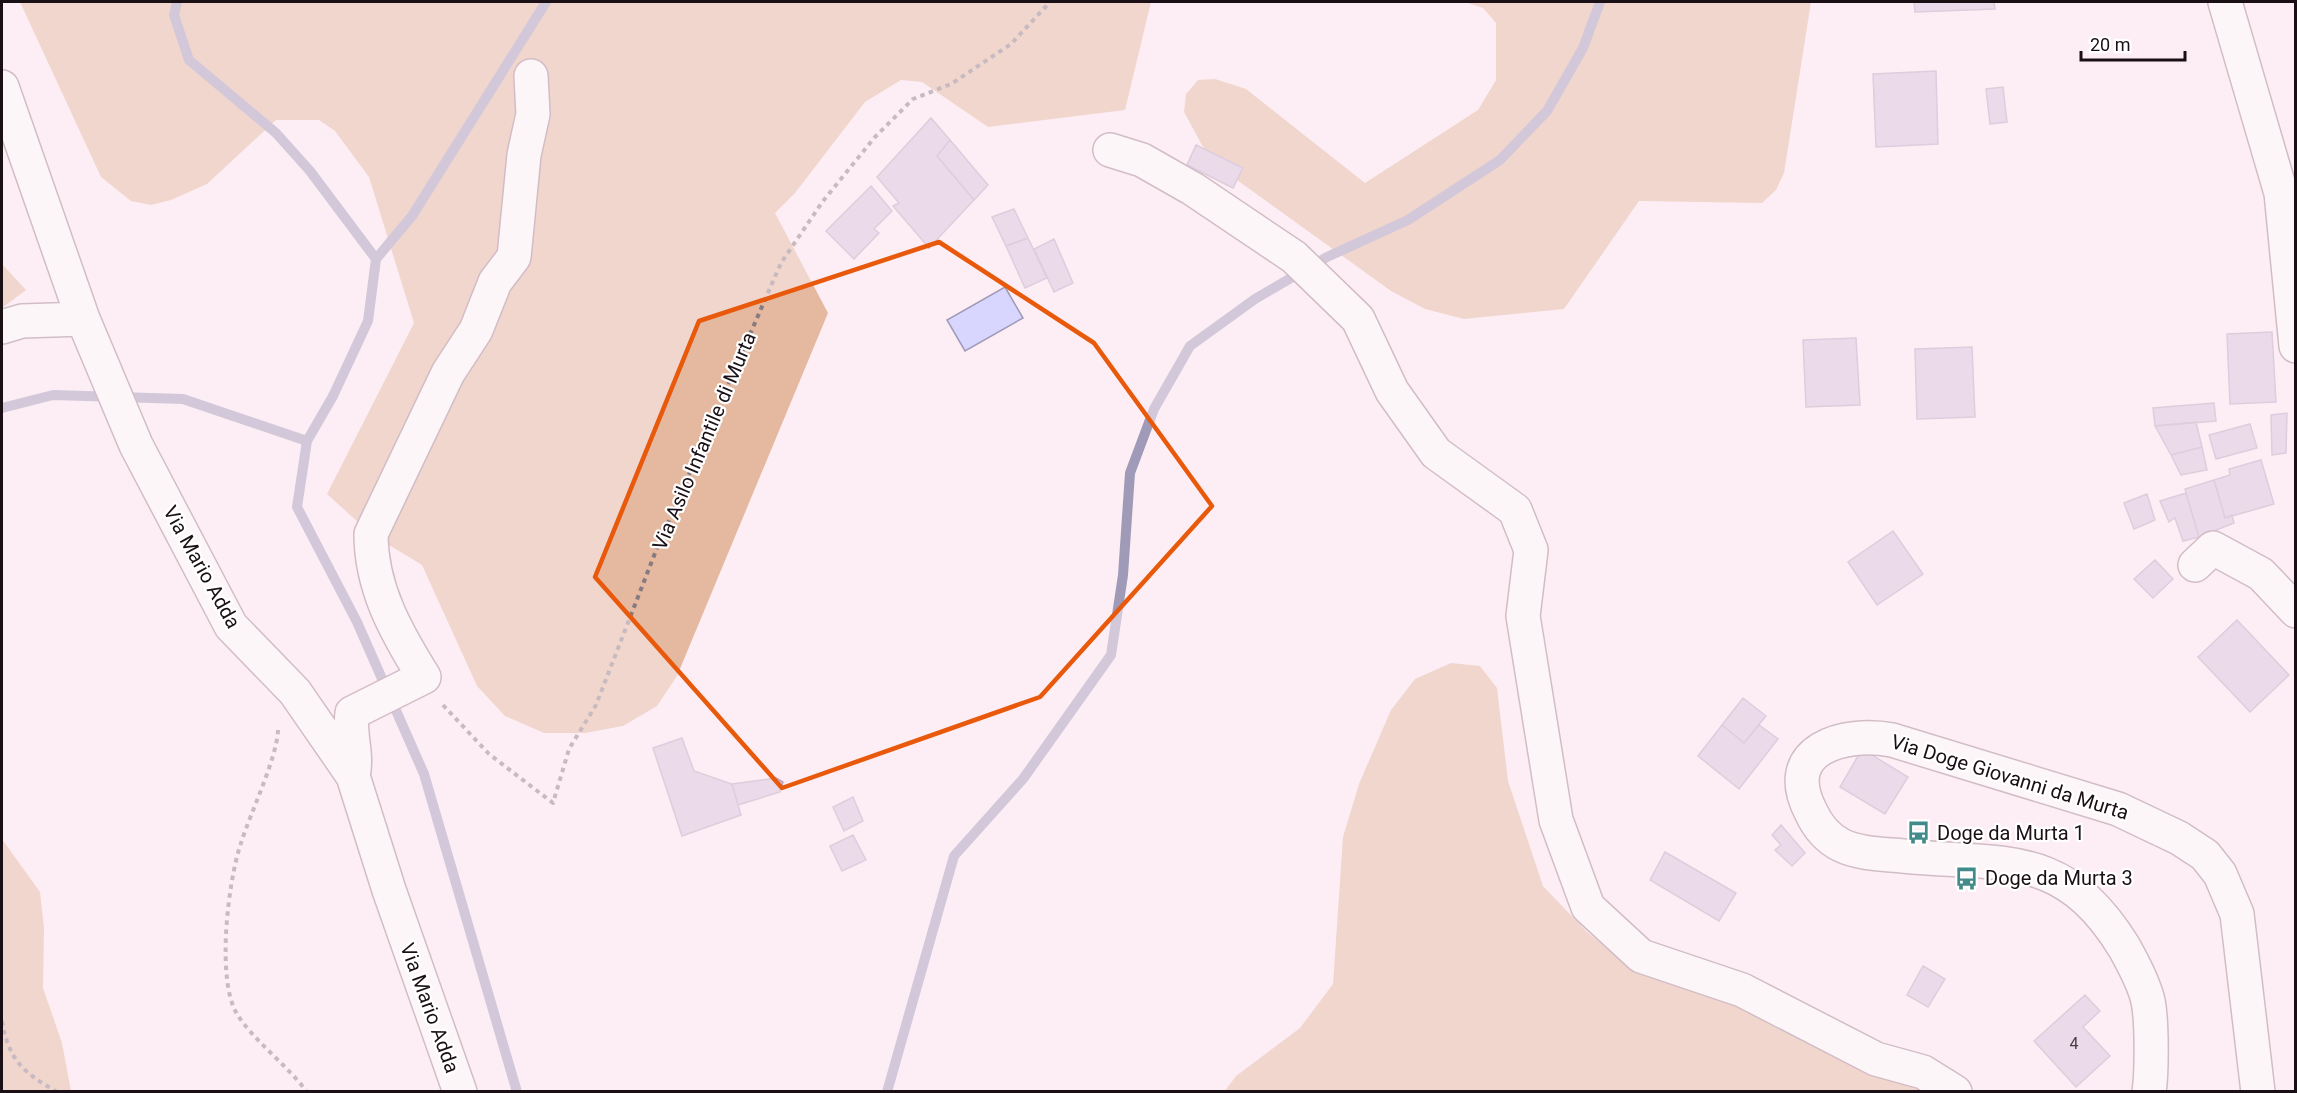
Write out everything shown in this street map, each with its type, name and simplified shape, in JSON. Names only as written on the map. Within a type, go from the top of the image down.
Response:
[{"type":"street","points":[[2224,2],[2281,193],[2295,346]]},
{"type":"street","points":[[353,776],[357,760],[351,723],[352,712],[419,679],[381,596],[371,560],[371,534],[448,373],[476,330],[495,282],[514,257],[524,155],[533,114],[531,76]]},
{"type":"street","name":"Via Mario Adda","points":[[2,87],[83,319],[136,445],[231,626],[295,692],[353,776],[389,890],[460,1092]]},
{"type":"street","points":[[1110,150],[1142,160],[1193,189],[1294,257],[1358,319],[1392,391],[1436,453],[1515,510],[1531,550],[1523,616],[1556,820],[1588,907],[1641,956],[1742,990],[1876,1059],[1923,1072],[1955,1092]]},
{"type":"street","points":[[2,327],[22,321],[83,319]]},
{"type":"street","points":[[2195,565],[2213,548],[2261,573],[2295,611]]},
{"type":"street","name":"Via Doge Giovanni da Murta","points":[[2149,1092],[2148,1001],[2133,963],[2115,932],[2081,894],[2037,869],[2003,862],[1888,854],[1840,845],[1816,822],[1808,806],[1802,777],[1811,756],[1829,743],[1843,739],[1875,737],[1892,740],[2118,809],[2146,820],[2205,855],[2220,874],[2237,914],[2258,1092]]},
{"type":"path","name":"Via Asilo Infantile di Murta","points":[[419,679],[450,716],[489,754],[553,803],[569,749],[596,705],[657,548],[781,263],[823,201],[875,137],[913,99],[951,84],[1011,44],[1050,2]]},
{"type":"path","points":[[295,692],[279,720],[278,738],[240,846],[229,908],[225,967],[228,992],[237,1014],[307,1092]]},
{"type":"path","points":[[2,1021],[5,1042],[18,1066],[57,1092]]},
{"type":"highlighted area","points":[[939,242],[1094,343],[1212,506],[1040,697],[782,788],[595,577],[699,321]]},
{"type":"shaded area","points":[[20,2],[1151,2],[1125,110],[988,127],[922,82],[901,80],[865,102],[795,193],[775,213],[828,313],[677,676],[657,706],[623,726],[585,733],[544,733],[505,716],[477,686],[422,565],[371,534],[327,494],[414,323],[369,177],[335,131],[319,120],[276,120],[207,184],[171,200],[151,205],[131,201],[101,177]]},
{"type":"shaded area","points":[[1465,2],[1811,2],[1784,173],[1776,190],[1762,203],[1639,201],[1564,309],[1464,319],[1425,309],[1391,291],[1230,175],[1203,147],[1184,112],[1186,94],[1198,80],[1215,79],[1246,89],[1365,183],[1478,110],[1496,80],[1496,23],[1483,8]]},
{"type":"shaded area","points":[[2,264],[26,290],[2,308]]},
{"type":"shaded area","points":[[1451,663],[1480,666],[1497,688],[1508,781],[1543,886],[1587,932],[1629,966],[1763,1015],[1938,1092],[1224,1092],[1236,1076],[1300,1028],[1333,984],[1343,837],[1359,784],[1391,710],[1415,679]]},
{"type":"shaded area","points":[[2,839],[40,892],[44,928],[43,988],[62,1043],[71,1091],[2,1091]]},
{"type":"water","points":[[1005,287],[1023,318],[965,351],[947,320]]},
{"type":"building","points":[[1914,2],[1994,2],[1995,9],[1915,12]]},
{"type":"building","points":[[1936,71],[1938,144],[1876,147],[1873,74]]},
{"type":"building","points":[[2003,87],[2007,122],[1990,124],[1986,89]]},
{"type":"building","points":[[931,118],[950,140],[937,156],[974,200],[929,248],[893,206],[899,203],[877,177]]},
{"type":"building","points":[[950,140],[988,185],[974,200],[937,156]]},
{"type":"building","points":[[1196,145],[1243,168],[1233,188],[1187,165]]},
{"type":"building","points":[[871,186],[892,211],[874,229],[879,233],[854,259],[826,231]]},
{"type":"building","points":[[1014,209],[1028,238],[1006,246],[992,217]]},
{"type":"building","points":[[1028,238],[1047,278],[1025,288],[1006,246]]},
{"type":"building","points":[[1054,239],[1073,283],[1054,292],[1034,249]]},
{"type":"building","points":[[2272,332],[2276,402],[2230,404],[2227,334]]},
{"type":"building","points":[[1856,338],[1860,405],[1806,407],[1803,340]]},
{"type":"building","points":[[1972,347],[1975,417],[1917,419],[1915,349]]},
{"type":"building","points":[[2214,403],[2216,421],[2155,426],[2153,408]]},
{"type":"building","points":[[2287,413],[2286,453],[2272,455],[2271,415]]},
{"type":"building","points":[[2196,422],[2202,447],[2171,455],[2155,426]]},
{"type":"building","points":[[2250,424],[2257,448],[2216,459],[2209,435]]},
{"type":"building","points":[[2202,447],[2207,470],[2181,475],[2171,455]]},
{"type":"building","points":[[2261,460],[2274,504],[2225,518],[2214,480],[2230,475],[2229,469]]},
{"type":"building","points":[[2214,480],[2225,518],[2232,515],[2234,523],[2199,537],[2185,489]]},
{"type":"building","points":[[2186,493],[2199,537],[2183,541],[2175,518],[2169,522],[2160,501]]},
{"type":"building","points":[[2147,494],[2155,520],[2134,529],[2124,503]]},
{"type":"building","points":[[1893,531],[1923,574],[1877,605],[1848,562]]},
{"type":"building","points":[[2155,560],[2173,579],[2153,598],[2134,579]]},
{"type":"building","points":[[2237,620],[2289,675],[2250,712],[2198,657]]},
{"type":"building","points":[[1743,698],[1766,716],[1744,743],[1722,725]]},
{"type":"building","points":[[1722,725],[1744,743],[1759,725],[1778,739],[1739,789],[1698,756]]},
{"type":"building","points":[[682,738],[694,771],[732,784],[741,815],[682,836],[653,748]]},
{"type":"building","points":[[1862,749],[1908,777],[1885,814],[1840,787]]},
{"type":"building","points":[[776,778],[783,782],[780,792],[738,805],[732,784]]},
{"type":"building","points":[[853,797],[863,821],[844,831],[833,807]]},
{"type":"building","points":[[1781,825],[1805,853],[1792,866],[1775,850],[1781,845],[1772,835]]},
{"type":"building","points":[[853,835],[866,860],[842,871],[830,846]]},
{"type":"building","points":[[1665,852],[1736,893],[1719,921],[1650,880]]},
{"type":"building","points":[[1923,966],[1945,979],[1928,1007],[1907,995]]},
{"type":"building","points":[[2085,995],[2100,1011],[2083,1027],[2110,1056],[2076,1087],[2034,1041]]},
{"type":"waterway","points":[[177,2],[174,15],[189,60],[276,133],[310,171],[376,259],[368,321],[333,396],[307,441],[297,507],[357,622],[424,774],[517,1092]]},
{"type":"waterway","points":[[376,259],[412,216],[546,2]]},
{"type":"waterway","points":[[887,1092],[954,856],[1023,779],[1111,655],[1123,575],[1130,473],[1154,409],[1190,346],[1255,299],[1327,257],[1408,220],[1500,160],[1547,111],[1583,48],[1600,2]]},
{"type":"waterway","points":[[2,408],[53,395],[183,399],[307,441]]},
{"type":"place","name":"Doge da Murta 1","points":[[1919,833]]},
{"type":"place","name":"Doge da Murta 3","points":[[1967,878]]}]
